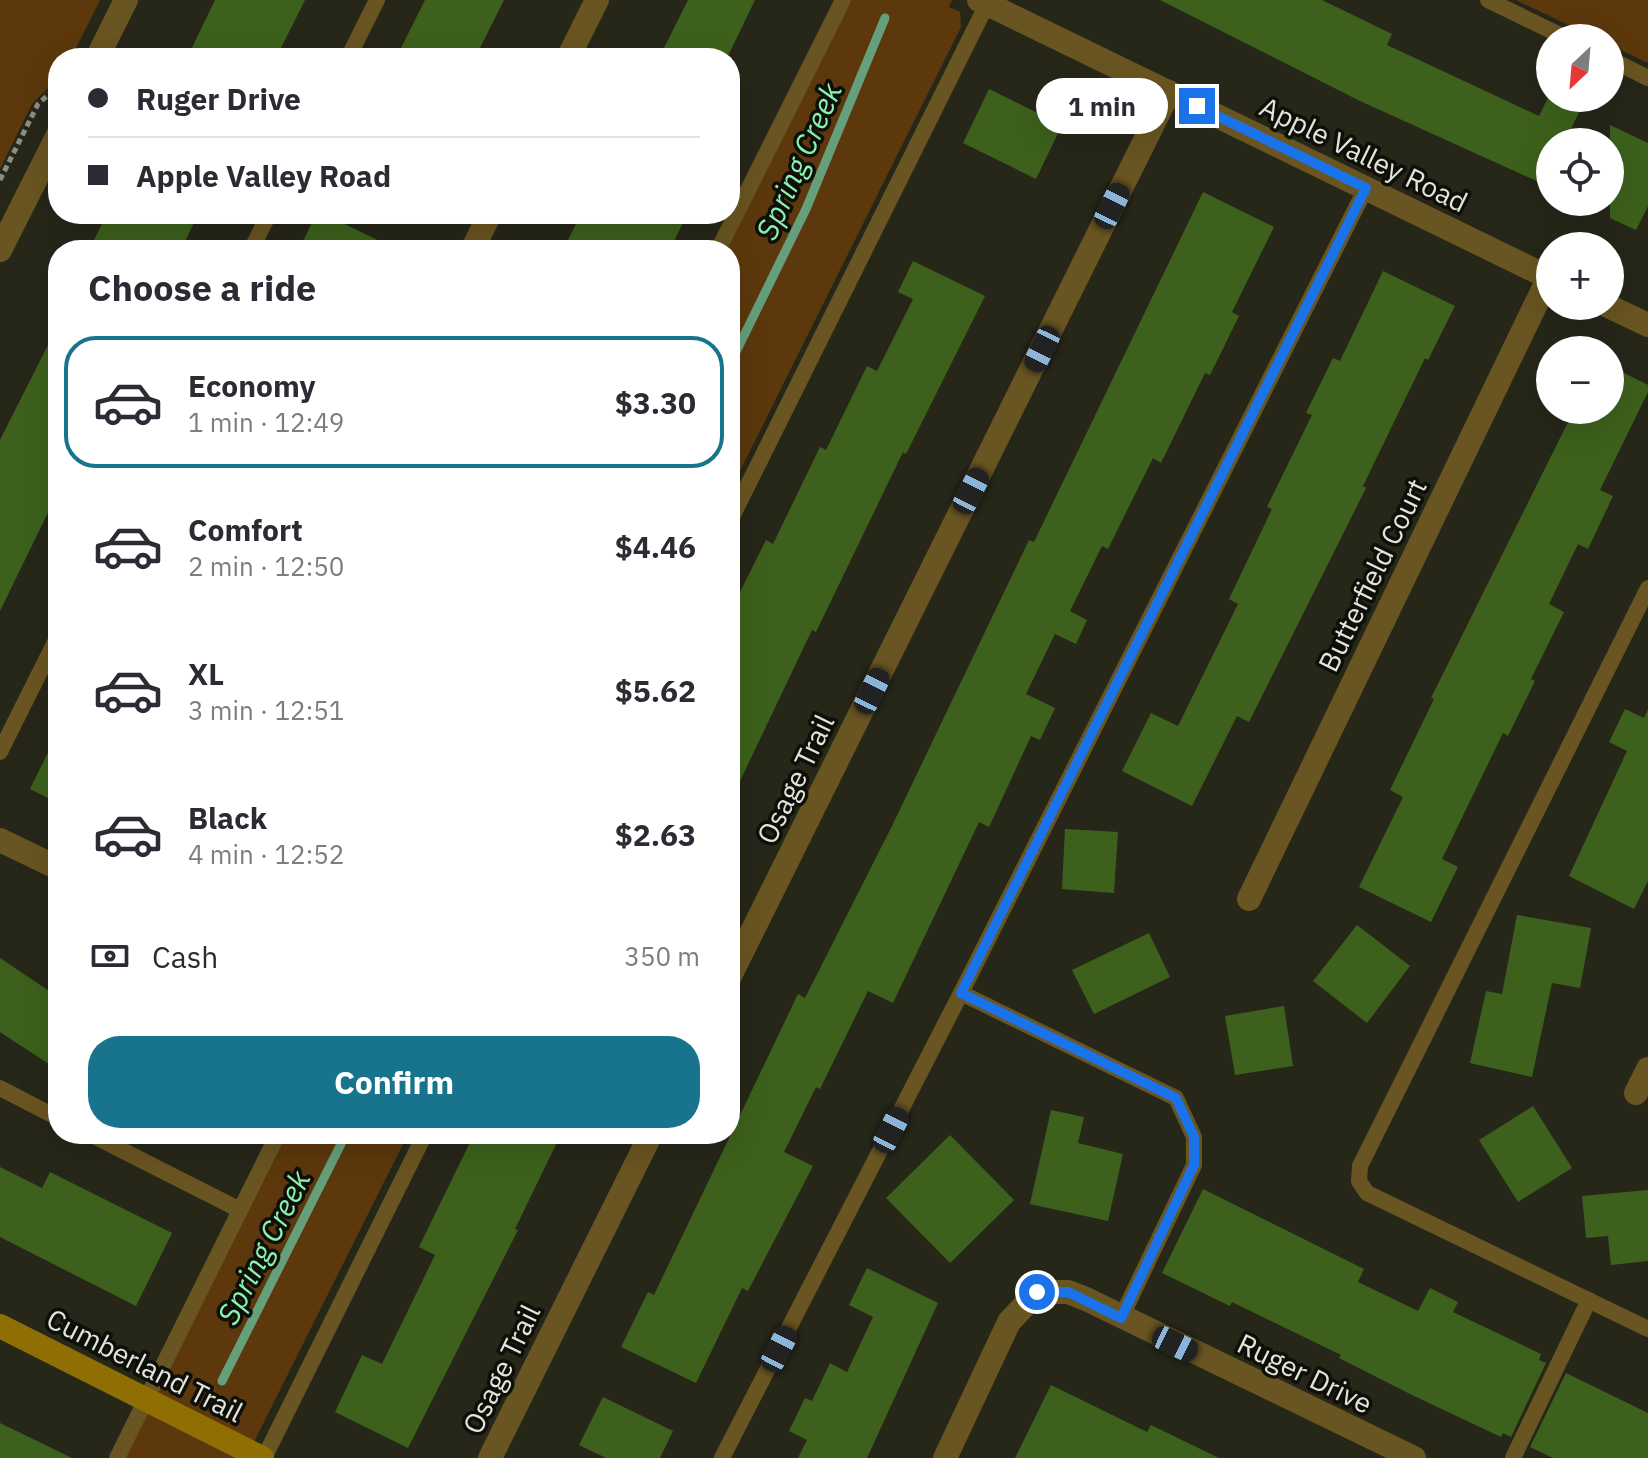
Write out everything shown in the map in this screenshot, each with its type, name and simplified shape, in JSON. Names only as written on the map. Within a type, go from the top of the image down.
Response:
[{"type":"street","points":[[102,48],[126,0]]},
{"type":"street","points":[[573,48],[597,0]]},
{"type":"street","name":"Apple Valley Road","points":[[983,2],[1536,270]]},
{"type":"street","name":"Osage Trail","points":[[740,956],[1169,92]]},
{"type":"street","points":[[0,250],[48,155]]},
{"type":"street","name":"Butterfield Court","points":[[1249,899],[1536,306]]},
{"type":"street","points":[[1624,314],[1648,325]]},
{"type":"street","points":[[0,840],[48,863]]},
{"type":"street","points":[[1636,1093],[1648,1069]]},
{"type":"street","name":"Osage Trail","points":[[490,1458],[646,1144]]},
{"type":"street","name":"Ruger Drive","points":[[945,1458],[1009,1322],[1037,1292],[1068,1292],[1414,1458]]},
{"type":"street","name":"Cumberland Trail","points":[[0,1326],[263,1458]]},
{"type":"lane","points":[[353,48],[377,0]]},
{"type":"lane","points":[[740,206],[843,0]]},
{"type":"lane","points":[[1488,0],[1537,24]]},
{"type":"lane","points":[[740,500],[983,2]]},
{"type":"lane","points":[[1624,66],[1648,78]]},
{"type":"lane","points":[[722,1458],[961,993],[1366,188]]},
{"type":"lane","points":[[1648,588],[1360,1166],[1359,1181],[1367,1193],[1648,1329]]},
{"type":"lane","points":[[0,752],[48,656]]},
{"type":"lane","points":[[961,993],[1176,1098],[1194,1137],[1194,1165],[1121,1318]]},
{"type":"lane","points":[[0,1088],[48,1113]]},
{"type":"lane","points":[[110,1144],[240,1210]]},
{"type":"lane","points":[[117,1458],[273,1144]]},
{"type":"lane","points":[[263,1458],[420,1144]]},
{"type":"lane","points":[[1513,1458],[1589,1300]]},
{"type":"shaded area","points":[[0,0],[100,0],[76,48],[48,48],[48,88],[32,104],[0,169]]},
{"type":"shaded area","points":[[844,0],[952,0],[949,7],[960,12],[961,27],[740,471],[740,240],[725,240],[733,224],[740,224],[740,210]]},
{"type":"shaded area","points":[[1516,0],[1648,0],[1648,63],[1624,52],[1624,24],[1566,24]]},
{"type":"shaded area","points":[[279,1144],[403,1144],[246,1458],[124,1458]]},
{"type":"building","points":[[215,0],[305,0],[281,48],[192,48]]},
{"type":"building","points":[[425,0],[504,0],[480,48],[401,48]]},
{"type":"building","points":[[688,0],[755,0],[732,48],[664,48]]},
{"type":"building","points":[[1160,0],[1322,0],[1392,34],[1387,45],[1539,116],[1541,112],[1579,112],[1571,128],[1536,128],[1536,181],[1360,101]]},
{"type":"building","points":[[989,89],[1062,125],[1036,179],[963,143]]},
{"type":"building","points":[[1624,132],[1648,143],[1648,206],[1636,230],[1610,218],[1624,216]]},
{"type":"building","points":[[1203,192],[1274,227],[1232,312],[1239,316],[1210,375],[1205,373],[1161,463],[1153,458],[1108,549],[1102,546],[1070,611],[1087,620],[1076,644],[1055,634],[1026,694],[1055,708],[1040,740],[1031,736],[989,827],[979,822],[893,1003],[868,991],[820,1089],[816,1087],[784,1152],[813,1166],[748,1291],[742,1288],[696,1383],[621,1347],[648,1292],[654,1295],[726,1144],[740,1144],[740,1115],[798,994],[805,998],[892,826],[1029,540],[1034,542]]},
{"type":"building","points":[[102,224],[193,224],[186,240],[94,240]]},
{"type":"building","points":[[311,224],[345,224],[377,240],[304,240]]},
{"type":"building","points":[[576,224],[682,224],[675,240],[568,240]]},
{"type":"building","points":[[913,261],[985,296],[906,454],[903,452],[816,632],[812,630],[740,781],[740,592],[766,540],[773,544],[820,447],[826,450],[867,366],[877,371],[913,299],[898,292]]},
{"type":"building","points":[[1383,271],[1455,306],[1428,360],[1425,358],[1363,486],[1366,488],[1249,722],[1237,716],[1192,806],[1122,771],[1151,713],[1178,726],[1238,604],[1229,599],[1272,509],[1267,507],[1312,415],[1306,413],[1333,358],[1340,361]]},
{"type":"building","points":[[48,345],[48,513],[0,611],[0,440]]},
{"type":"building","points":[[1624,373],[1648,385],[1648,392],[1600,490],[1613,496],[1588,549],[1578,544],[1549,604],[1564,612],[1531,679],[1535,681],[1508,736],[1503,733],[1442,859],[1458,867],[1431,922],[1359,887],[1403,797],[1390,790],[1434,699],[1431,698],[1567,424],[1624,424]]},
{"type":"building","points":[[1625,709],[1644,718],[1648,709],[1648,881],[1634,909],[1569,876],[1627,751],[1609,742]]},
{"type":"building","points":[[48,752],[48,798],[30,789]]},
{"type":"building","points":[[1065,829],[1118,832],[1114,893],[1062,889]]},
{"type":"building","points":[[1517,915],[1591,928],[1580,988],[1552,983],[1532,1077],[1470,1063],[1486,991],[1502,994]]},
{"type":"building","points":[[1357,925],[1410,966],[1367,1023],[1313,981]]},
{"type":"building","points":[[1149,933],[1170,977],[1094,1014],[1072,970]]},
{"type":"building","points":[[0,958],[48,990],[48,1063],[0,1032]]},
{"type":"building","points":[[1284,1006],[1293,1066],[1235,1075],[1225,1016]]},
{"type":"building","points":[[1533,1106],[1572,1168],[1518,1202],[1479,1140]]},
{"type":"building","points":[[1051,1110],[1084,1117],[1078,1143],[1123,1154],[1108,1221],[1030,1204]]},
{"type":"building","points":[[950,1135],[1014,1200],[950,1263],[886,1198]]},
{"type":"building","points":[[469,1144],[556,1144],[515,1229],[518,1230],[408,1448],[335,1412],[362,1355],[382,1364],[435,1255],[419,1247]]},
{"type":"building","points":[[0,1167],[42,1188],[50,1172],[172,1233],[136,1306],[0,1237]]},
{"type":"building","points":[[1203,1189],[1364,1269],[1358,1282],[1418,1311],[1430,1288],[1458,1302],[1453,1312],[1541,1354],[1539,1360],[1546,1363],[1511,1437],[1503,1433],[1501,1437],[1232,1302],[1230,1306],[1162,1273]]},
{"type":"building","points":[[1648,1190],[1648,1261],[1611,1265],[1608,1236],[1586,1238],[1582,1196]]},
{"type":"building","points":[[867,1268],[938,1303],[867,1458],[798,1458],[807,1440],[789,1431],[805,1398],[812,1401],[830,1363],[847,1372],[873,1317],[849,1305]]},
{"type":"building","points":[[1566,1373],[1648,1413],[1648,1458],[1553,1458],[1530,1447]]},
{"type":"building","points":[[1051,1385],[1147,1432],[1151,1425],[1219,1458],[1015,1458]]},
{"type":"building","points":[[603,1397],[673,1431],[660,1458],[606,1458],[579,1445]]},
{"type":"building","points":[[0,1423],[72,1458],[0,1458]]},
{"type":"waterway","name":"Spring Creek","points":[[740,344],[806,209],[885,18]]},
{"type":"waterway","name":"Spring Creek","points":[[222,1381],[341,1144]]},
{"type":"route","points":[[1037,1292],[1068,1292],[1121,1318],[1194,1165],[1194,1137],[1176,1098],[961,993],[1366,188],[1197,106]]}]
